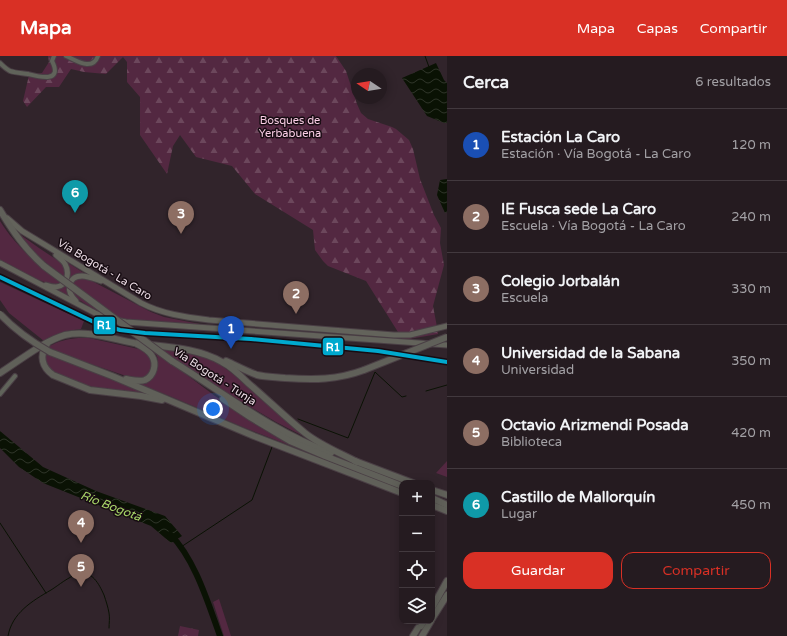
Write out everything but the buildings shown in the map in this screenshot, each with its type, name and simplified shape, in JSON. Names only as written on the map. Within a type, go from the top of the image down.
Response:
[{"type":"highway","name":"Vía Bogotá - Tunja","points":[[1,212],[25,247],[44,266],[172,361],[285,432],[316,447],[404,480]]},
{"type":"highway","points":[[0,314],[16,330],[50,352],[112,376],[254,436],[399,492]]},
{"type":"highway","points":[[0,373],[33,351],[53,340],[67,335],[82,334],[194,351],[226,361],[239,368],[259,375],[304,379],[334,378],[353,374],[447,337]]},
{"type":"highway","points":[[48,343],[42,352],[43,362],[48,371],[59,378],[90,390],[153,398],[196,412]]},
{"type":"highway","points":[[112,376],[140,381],[151,375],[155,366],[152,355],[134,343]]},
{"type":"highway","points":[[205,354],[222,362],[236,372],[312,438],[358,462]]},
{"type":"highway","points":[[172,361],[214,393],[280,435],[301,446],[399,485]]},
{"type":"highway","points":[[435,491],[447,495]]},
{"type":"highway","points":[[435,499],[447,505]]},
{"type":"highway","points":[[435,506],[447,511]]},
{"type":"highway","points":[[435,602],[447,581]]},
{"type":"highway","points":[[435,615],[447,595]]},
{"type":"highway","points":[[422,636],[430,624]]},
{"type":"highway","points":[[414,636],[421,625]]},
{"type":"main road","name":"Vía Bogotá - La Caro","points":[[1,212],[22,231],[107,283],[150,308],[171,314],[195,318],[402,335],[447,326]]},
{"type":"main road","points":[[16,271],[51,286],[60,286],[64,283],[68,272],[66,264],[46,246]]},
{"type":"main road","points":[[0,263],[86,308],[105,316],[126,322],[447,345]]},
{"type":"main road","points":[[86,308],[75,300],[69,292],[70,284],[73,280],[77,277],[85,276],[107,283]]},
{"type":"street","points":[[0,63],[8,70],[14,72],[47,77],[52,76],[55,72],[55,67],[52,61],[54,56]]},
{"type":"street","points":[[66,56],[81,63],[88,64],[96,61],[98,56]]},
{"type":"street","points":[[0,394],[15,376]]},
{"type":"green space","name":"Bosques de Yerbabuena","points":[[48,56],[336,56],[346,71],[351,86],[351,104],[357,104],[361,113],[368,119],[396,129],[409,140],[413,149],[420,179],[434,215],[441,228],[440,243],[444,265],[433,306],[438,334],[403,340],[366,281],[328,266],[323,261],[315,250],[313,230],[255,194],[232,166],[196,157],[180,135],[173,146],[167,174],[140,135],[140,97],[127,82],[127,62],[123,57],[106,74],[71,69],[59,87],[46,87],[27,107],[23,101],[29,75],[42,73],[49,62]]},
{"type":"green space","points":[[0,221],[20,247],[61,282],[55,285],[47,283],[0,261]]},
{"type":"green space","points":[[18,233],[60,262],[65,267],[65,277],[32,250]]},
{"type":"green space","points":[[65,261],[87,275],[83,274],[67,284],[67,293],[69,297],[53,289],[57,289],[70,274],[69,266]]},
{"type":"green space","points":[[78,278],[90,280],[151,312],[164,317],[210,326],[124,319],[108,316],[93,309],[73,296],[71,287]]},
{"type":"green space","points":[[0,282],[84,321],[81,329],[67,331],[44,341],[9,313],[0,300]]},
{"type":"green space","points":[[78,338],[89,338],[143,350],[151,358],[152,368],[146,376],[135,379],[70,357],[48,347],[55,343]]},
{"type":"green space","points":[[147,347],[191,354],[207,358],[218,363],[233,374],[303,436],[227,393],[178,361],[175,366],[215,396],[291,444],[322,458],[134,382],[147,382],[153,377],[157,369],[157,356]]},
{"type":"green space","points":[[45,351],[152,394],[90,387],[53,372],[45,362]]},
{"type":"green space","points":[[447,461],[447,477],[436,473]]},
{"type":"green space","points":[[219,599],[231,636],[224,636],[213,602]]},
{"type":"green space","points":[[180,626],[199,630],[198,636],[178,636]]},
{"type":"water","points":[[436,63],[447,83],[447,123],[427,116],[402,78]]},
{"type":"water","points":[[447,179],[447,212],[445,213],[437,195],[440,180]]},
{"type":"water","points":[[0,431],[43,467],[96,491],[165,516],[182,536],[171,543],[151,526],[43,483],[19,467],[0,448]]},
{"type":"waterway","points":[[425,56],[429,67]]},
{"type":"waterway","points":[[298,419],[348,438],[375,372],[402,397],[406,396]]},
{"type":"waterway","points":[[426,391],[447,385]]},
{"type":"waterway","points":[[181,547],[252,500],[272,447]]},
{"type":"waterway","points":[[0,523],[46,593]]},
{"type":"waterway","name":"Río Bogotá","points":[[170,534],[179,544],[194,569],[220,636]]},
{"type":"waterway","points":[[8,636],[10,628],[18,614],[24,608],[67,579],[74,575],[83,573],[91,576],[97,582],[105,597],[109,611],[109,628]]},
{"type":"transit line","name":"R1","points":[[0,277],[96,323],[120,330],[145,333],[251,339],[378,351],[447,362]]},
{"type":"place","name":"Castillo de Mallorquín","points":[[75,213]]},
{"type":"place","name":"Colegio Jorbalán","points":[[181,234]]},
{"type":"place","name":"IE Fusca sede La Caro","points":[[296,314]]},
{"type":"place","name":"Estación La Caro","points":[[231,349]]},
{"type":"place","name":"Universidad de la Sabana","points":[[81,543]]},
{"type":"place","name":"Octavio Arizmendi Posada","points":[[81,587]]}]
